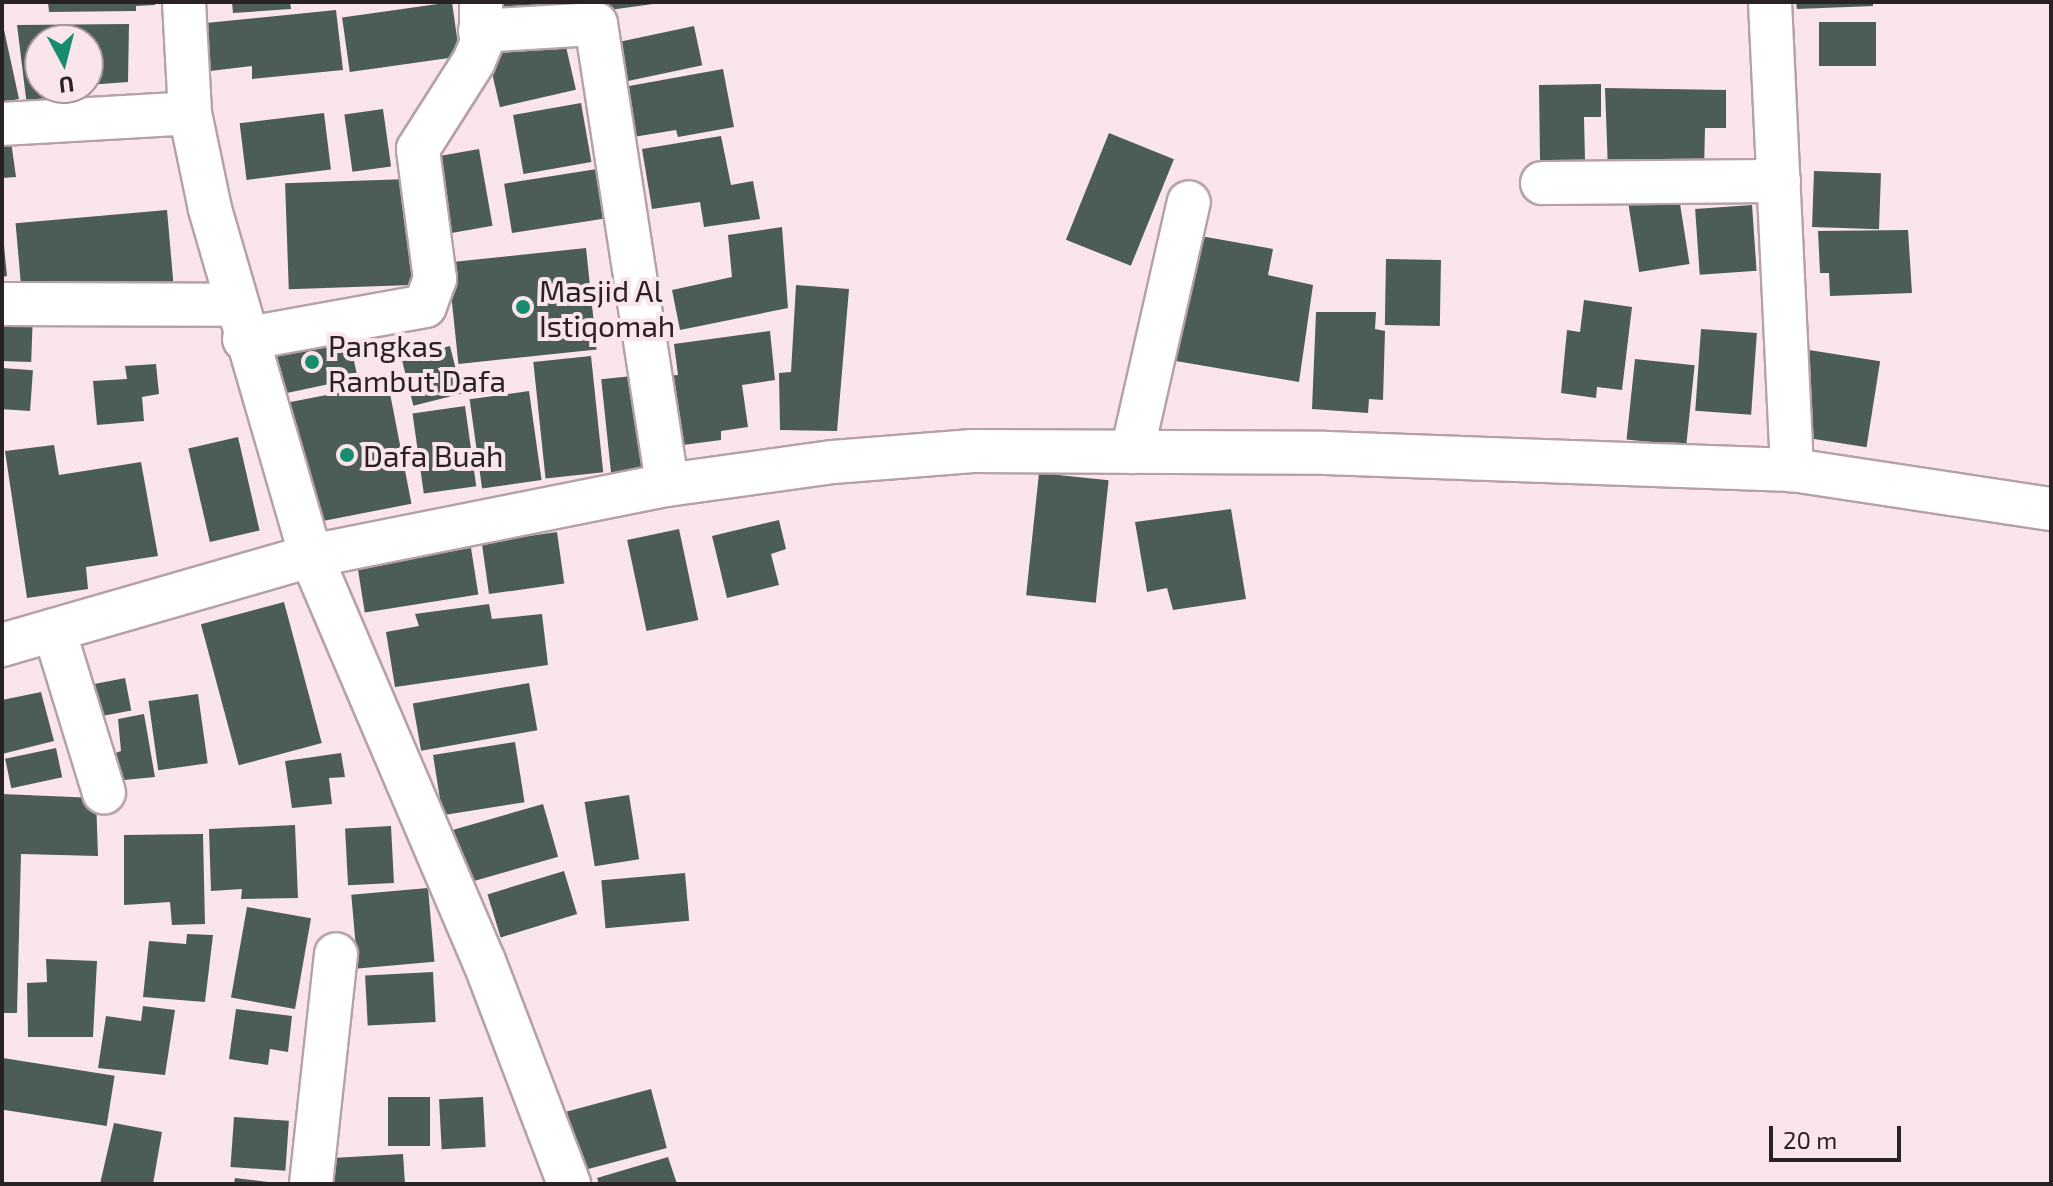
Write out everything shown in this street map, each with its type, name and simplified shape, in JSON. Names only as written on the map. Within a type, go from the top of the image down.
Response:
[{"type":"street","points":[[184,2],[190,113],[239,322],[311,556],[484,961],[569,1184]]},
{"type":"street","points":[[1770,2],[1792,470]]},
{"type":"street","points":[[2,304],[239,322],[425,306],[435,279],[418,149],[474,61],[481,17],[596,24],[667,485]]},
{"type":"street","points":[[2,124],[190,113]]},
{"type":"street","points":[[1542,183],[1779,181]]},
{"type":"street","points":[[1132,452],[1189,202]]},
{"type":"street","points":[[2,645],[311,556],[667,485],[833,462],[957,452],[1326,453],[1792,470],[2051,509]]},
{"type":"street","points":[[54,630],[104,793]]},
{"type":"street","points":[[311,1184],[336,954]]},
{"type":"building","points":[[48,2],[155,2],[155,5],[136,6],[136,11],[49,12]]},
{"type":"building","points":[[232,2],[290,2],[291,9],[233,13]]},
{"type":"building","points":[[452,2],[460,56],[350,72],[342,17]]},
{"type":"building","points":[[495,2],[552,2],[552,10],[495,13]]},
{"type":"building","points":[[594,2],[652,2],[653,4],[595,12]]},
{"type":"building","points":[[1796,2],[1873,2],[1873,6],[1797,9]]},
{"type":"building","points":[[336,10],[343,70],[252,79],[252,66],[210,71],[206,23]]},
{"type":"building","points":[[1819,22],[1876,22],[1876,66],[1819,66]]},
{"type":"building","points":[[104,24],[129,24],[128,82],[104,84]]},
{"type":"building","points":[[17,25],[24,25],[24,82]]},
{"type":"building","points":[[2,26],[19,99],[2,102]]},
{"type":"building","points":[[694,26],[702,65],[622,82],[614,43]]},
{"type":"building","points":[[564,38],[576,90],[500,107],[488,56]]},
{"type":"building","points":[[723,69],[734,127],[678,137],[676,130],[627,138],[618,88]]},
{"type":"building","points":[[1601,84],[1601,117],[1584,117],[1585,160],[1540,161],[1539,85]]},
{"type":"building","points":[[1605,88],[1726,90],[1726,128],[1705,128],[1704,171],[1608,171]]},
{"type":"building","points":[[581,103],[591,162],[523,174],[513,115]]},
{"type":"building","points":[[27,104],[82,104],[82,111],[28,114]]},
{"type":"building","points":[[383,109],[391,166],[352,172],[344,114]]},
{"type":"building","points":[[324,113],[331,170],[247,180],[240,123]]},
{"type":"building","points":[[1109,133],[1174,159],[1131,266],[1066,240]]},
{"type":"building","points":[[10,134],[16,177],[2,178],[2,135]]},
{"type":"building","points":[[721,136],[731,185],[753,181],[760,219],[704,227],[700,202],[652,209],[642,149]]},
{"type":"building","points":[[479,149],[493,226],[440,235],[427,158]]},
{"type":"building","points":[[597,169],[605,218],[512,233],[504,184]]},
{"type":"building","points":[[1814,171],[1881,173],[1879,229],[1812,227]]},
{"type":"building","points":[[408,179],[412,285],[289,289],[285,183]]},
{"type":"building","points":[[1677,185],[1690,264],[1639,272],[1627,193]]},
{"type":"building","points":[[1752,205],[1757,271],[1700,275],[1695,209]]},
{"type":"building","points":[[167,210],[173,283],[22,296],[16,223]]},
{"type":"building","points":[[782,227],[788,308],[680,330],[672,290],[732,277],[728,235]]},
{"type":"building","points":[[1908,230],[1912,293],[1830,296],[1829,273],[1820,273],[1818,231]]},
{"type":"building","points":[[1195,235],[1273,249],[1268,275],[1313,285],[1299,382],[1170,360]]},
{"type":"building","points":[[2,247],[7,276],[2,277]]},
{"type":"building","name":"Masjid Al Istiqomah","points":[[586,248],[597,349],[458,364],[448,263]]},
{"type":"building","points":[[1386,259],[1441,260],[1440,326],[1385,325]]},
{"type":"building","points":[[796,285],[849,289],[837,431],[780,430],[779,373],[791,372]]},
{"type":"building","points":[[1584,300],[1632,307],[1622,390],[1597,387],[1596,398],[1561,393],[1567,330],[1580,332]]},
{"type":"building","points":[[2,310],[33,311],[31,362],[2,361]]},
{"type":"building","points":[[1316,312],[1376,312],[1375,329],[1385,331],[1383,400],[1369,399],[1368,413],[1312,409]]},
{"type":"building","name":"Pangkas Rambut Dafa","points":[[347,328],[358,378],[277,395],[267,345]]},
{"type":"building","points":[[1701,329],[1757,333],[1751,415],[1695,411]]},
{"type":"building","points":[[770,331],[775,380],[742,385],[748,427],[721,431],[721,440],[683,445],[680,426],[668,428],[664,376],[678,375],[674,344]]},
{"type":"building","points":[[450,346],[462,394],[413,406],[401,358]]},
{"type":"building","points":[[1809,350],[1880,361],[1867,447],[1795,436]]},
{"type":"building","points":[[591,356],[603,472],[546,478],[533,362]]},
{"type":"building","points":[[1635,359],[1695,365],[1686,446],[1627,440]]},
{"type":"building","points":[[156,364],[159,394],[142,397],[144,421],[97,425],[93,381],[127,379],[125,366]]},
{"type":"building","points":[[2,368],[33,370],[30,411],[2,409]]},
{"type":"building","points":[[642,375],[652,468],[611,473],[601,379]]},
{"type":"building","name":"Dafa Buah","points":[[388,383],[411,504],[303,525],[279,404]]},
{"type":"building","points":[[529,391],[542,480],[482,488],[470,399]]},
{"type":"building","points":[[465,406],[476,486],[424,494],[413,413]]},
{"type":"building","points":[[238,437],[260,531],[210,542],[188,448]]},
{"type":"building","points":[[54,445],[59,475],[141,462],[158,556],[86,567],[88,589],[27,598],[5,451]]},
{"type":"building","points":[[1039,473],[1109,480],[1096,603],[1026,595]]},
{"type":"building","points":[[1231,509],[1246,599],[1173,610],[1167,588],[1147,592],[1135,522]]},
{"type":"building","points":[[779,520],[786,549],[771,554],[779,585],[727,598],[712,536]]},
{"type":"building","points":[[679,529],[698,620],[646,631],[627,540]]},
{"type":"building","points":[[557,532],[564,583],[489,594],[482,543]]},
{"type":"building","points":[[471,548],[478,594],[365,612],[357,566]]},
{"type":"building","points":[[284,602],[322,743],[239,765],[201,624]]},
{"type":"building","points":[[489,604],[492,619],[542,614],[548,665],[395,687],[386,632],[419,626],[415,614]]},
{"type":"building","points":[[125,678],[131,710],[97,717],[91,685]]},
{"type":"building","points":[[529,683],[537,730],[421,751],[413,703]]},
{"type":"building","points":[[41,692],[54,741],[2,754],[2,700]]},
{"type":"building","points":[[198,694],[208,763],[158,770],[148,701]]},
{"type":"building","points":[[144,714],[155,777],[114,781],[110,755],[121,751],[118,719]]},
{"type":"building","points":[[515,742],[525,802],[443,815],[433,755]]},
{"type":"building","points":[[56,748],[62,777],[11,788],[5,759]]},
{"type":"building","points":[[341,753],[345,777],[329,778],[332,804],[292,808],[285,761]]},
{"type":"building","points":[[2,794],[96,798],[98,856],[21,854],[17,1013],[2,1013]]},
{"type":"building","points":[[629,795],[639,859],[595,866],[585,802]]},
{"type":"building","points":[[543,804],[558,857],[468,883],[453,830]]},
{"type":"building","points":[[295,825],[298,898],[241,899],[242,889],[211,891],[209,829]]},
{"type":"building","points":[[391,826],[394,883],[348,885],[345,828]]},
{"type":"building","points":[[203,834],[205,924],[172,925],[170,902],[124,905],[124,835]]},
{"type":"building","points":[[564,871],[577,914],[501,937],[487,894]]},
{"type":"building","points":[[685,873],[689,921],[606,928],[601,880]]},
{"type":"building","points":[[428,888],[434,962],[358,968],[351,895]]},
{"type":"building","points":[[247,907],[311,918],[295,1009],[231,998]]},
{"type":"building","points":[[187,934],[213,935],[205,1002],[143,997],[149,941],[186,944]]},
{"type":"building","points":[[46,959],[97,961],[93,1037],[28,1037],[27,983],[47,982]]},
{"type":"building","points":[[433,972],[436,1022],[368,1025],[365,976]]},
{"type":"building","points":[[143,1006],[175,1010],[165,1075],[98,1068],[106,1016],[141,1021]]},
{"type":"building","points":[[236,1009],[292,1016],[288,1052],[270,1049],[268,1065],[229,1059]]},
{"type":"building","points":[[3,1058],[115,1076],[107,1126],[2,1109]]},
{"type":"building","points":[[651,1089],[667,1148],[583,1170],[567,1112]]},
{"type":"building","points":[[388,1097],[430,1097],[430,1146],[388,1146]]},
{"type":"building","points":[[483,1097],[486,1147],[442,1149],[439,1099]]},
{"type":"building","points":[[234,1117],[289,1121],[285,1171],[231,1167]]},
{"type":"building","points":[[114,1123],[162,1132],[153,1184],[100,1184]]},
{"type":"building","points":[[403,1154],[405,1184],[333,1184],[332,1158]]},
{"type":"building","points":[[668,1157],[677,1184],[599,1184],[597,1178]]},
{"type":"building","points":[[235,1178],[268,1182],[268,1184],[234,1184]]},
{"type":"place","name":"Masjid Al Istiqomah","points":[[523,307]]},
{"type":"place","name":"Pangkas Rambut Dafa","points":[[312,362]]},
{"type":"place","name":"Dafa Buah","points":[[347,455]]}]
